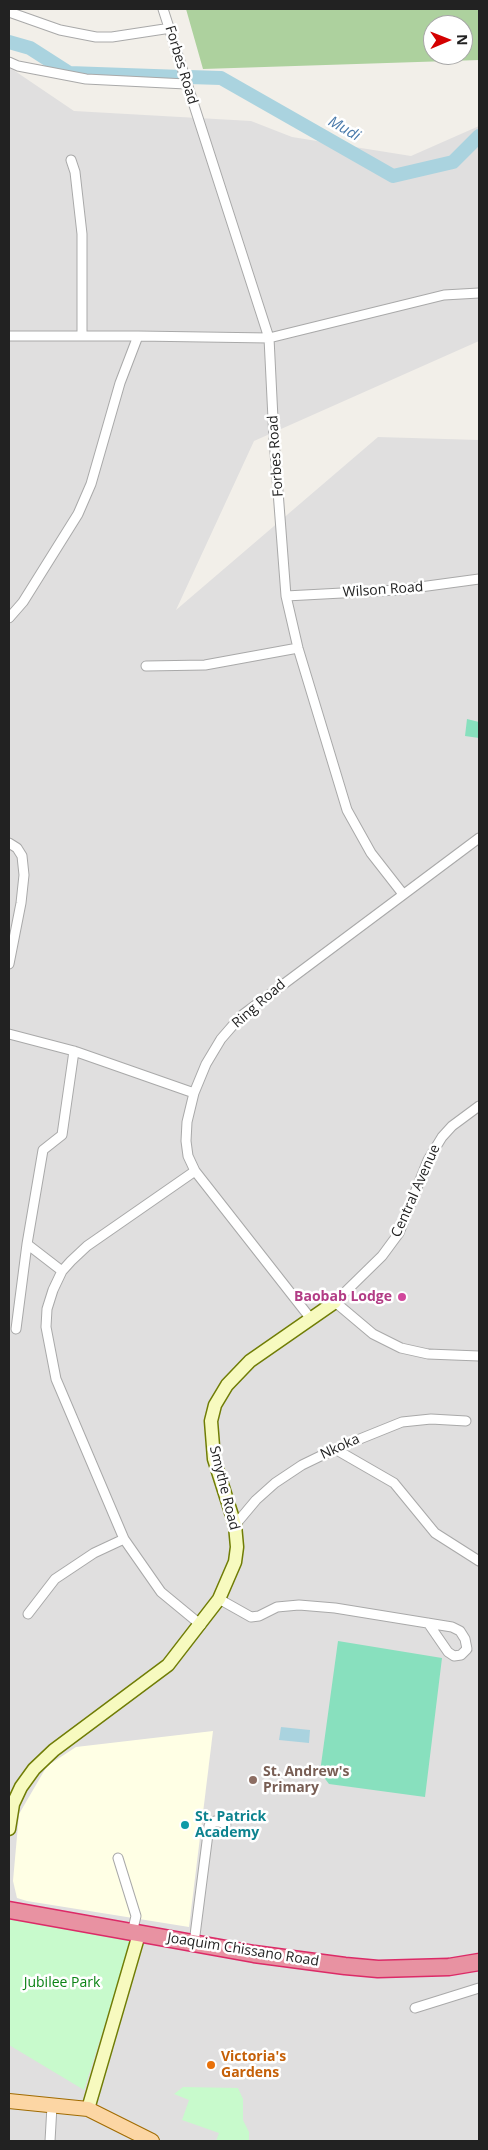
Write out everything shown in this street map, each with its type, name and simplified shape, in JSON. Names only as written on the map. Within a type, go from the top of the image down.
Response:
[{"type":"highway","name":"Joaquim Chissano Road","points":[[9,1910],[254,1954],[378,1969],[449,1967],[479,1962]]},
{"type":"main road","points":[[9,2101],[88,2109],[152,2141]]},
{"type":"street","name":"Forbes Road","points":[[163,9],[171,28],[186,84],[269,338],[274,439],[286,596],[298,648],[347,810],[371,854],[403,894]]},
{"type":"street","points":[[9,12],[60,30],[96,37],[112,37],[171,28]]},
{"type":"street","points":[[9,62],[18,66],[86,79],[186,84]]},
{"type":"street","points":[[70,160],[75,172],[82,234],[82,336]]},
{"type":"street","points":[[9,336],[269,338],[444,295],[479,293]]},
{"type":"street","points":[[9,618],[23,602],[78,514],[91,484],[120,383],[138,336]]},
{"type":"street","name":"Wilson Road","points":[[286,596],[398,590],[479,579]]},
{"type":"street","points":[[146,666],[205,665],[298,648]]},
{"type":"street","name":"Ring Road","points":[[311,1318],[195,1172],[188,1156],[186,1141],[187,1122],[194,1093],[206,1064],[221,1039],[241,1016],[479,838]]},
{"type":"street","points":[[9,843],[18,848],[22,856],[24,875],[21,903],[9,964]]},
{"type":"street","points":[[9,1034],[74,1051],[194,1093]]},
{"type":"street","points":[[16,1329],[27,1244],[43,1150],[62,1135],[74,1051]]},
{"type":"street","name":"Central Avenue","points":[[336,1302],[382,1256],[400,1233],[428,1160],[442,1137],[452,1126],[479,1106]]},
{"type":"street","points":[[195,1172],[87,1246],[62,1271],[47,1309],[46,1327],[49,1352],[56,1379],[124,1539],[161,1592],[201,1625]]},
{"type":"street","points":[[27,1244],[62,1271]]},
{"type":"street","points":[[336,1302],[372,1334],[393,1345],[428,1354],[479,1356]]},
{"type":"street","name":"Smythe Road","points":[[9,1829],[13,1804],[21,1787],[34,1769],[54,1750],[168,1665],[201,1625],[219,1599],[235,1562],[235,1525],[214,1459],[211,1421],[215,1405],[227,1385],[250,1361],[336,1302]]},
{"type":"street","name":"Nkoka","points":[[235,1525],[256,1500],[275,1483],[302,1465],[335,1449],[402,1422],[431,1419],[466,1421]]},
{"type":"street","points":[[335,1449],[394,1483],[435,1533],[479,1561]]},
{"type":"street","points":[[28,1614],[55,1579],[94,1553],[124,1539]]},
{"type":"street","points":[[219,1599],[251,1617],[259,1616],[277,1607],[299,1605],[335,1608],[428,1623],[452,1627],[460,1631],[467,1649],[461,1655],[454,1656],[448,1652],[428,1623]]},
{"type":"street","points":[[194,1943],[209,1826],[215,1821],[226,1824]]},
{"type":"street","points":[[88,2109],[135,1933],[136,1916],[118,1858]]},
{"type":"street","points":[[416,2008],[479,1988]]},
{"type":"street","points":[[50,2141],[52,2106]]},
{"type":"shaded area","points":[[9,67],[74,111],[251,121],[292,137],[411,156],[479,126],[479,341],[254,441],[176,610],[378,437],[479,440],[479,2141],[9,2141]]},
{"type":"shaded area","points":[[213,1731],[189,1927],[17,1898],[13,1881],[19,1814],[47,1766],[76,1747]]},
{"type":"green space","points":[[186,9],[479,9],[479,60],[473,60],[473,15],[423,15],[423,62],[203,69]]},
{"type":"green space","points":[[467,719],[479,722],[479,738],[465,736]]},
{"type":"green space","points":[[338,1641],[442,1658],[425,1797],[329,1784],[320,1772]]},
{"type":"green space","name":"Jubilee Park","points":[[9,1914],[132,1939],[84,2090],[9,2045]]},
{"type":"green space","points":[[183,2087],[238,2088],[243,2099],[243,2120],[249,2132],[249,2141],[216,2141],[219,2133],[182,2120],[189,2100],[174,2094]]},
{"type":"water","points":[[281,1727],[310,1730],[309,1743],[279,1740]]},
{"type":"waterway","name":"Mudi","points":[[9,42],[30,48],[69,73],[182,77]]},
{"type":"waterway","name":"Mudi","points":[[189,77],[221,78],[393,176],[453,162],[479,136]]},
{"type":"place","name":"Baobab Lodge","points":[[402,1297]]},
{"type":"place","name":"St. Andrew's Primary","points":[[253,1780]]},
{"type":"place","name":"St. Patrick Academy","points":[[185,1825]]},
{"type":"place","name":"Victoria's Gardens","points":[[211,2065]]}]
